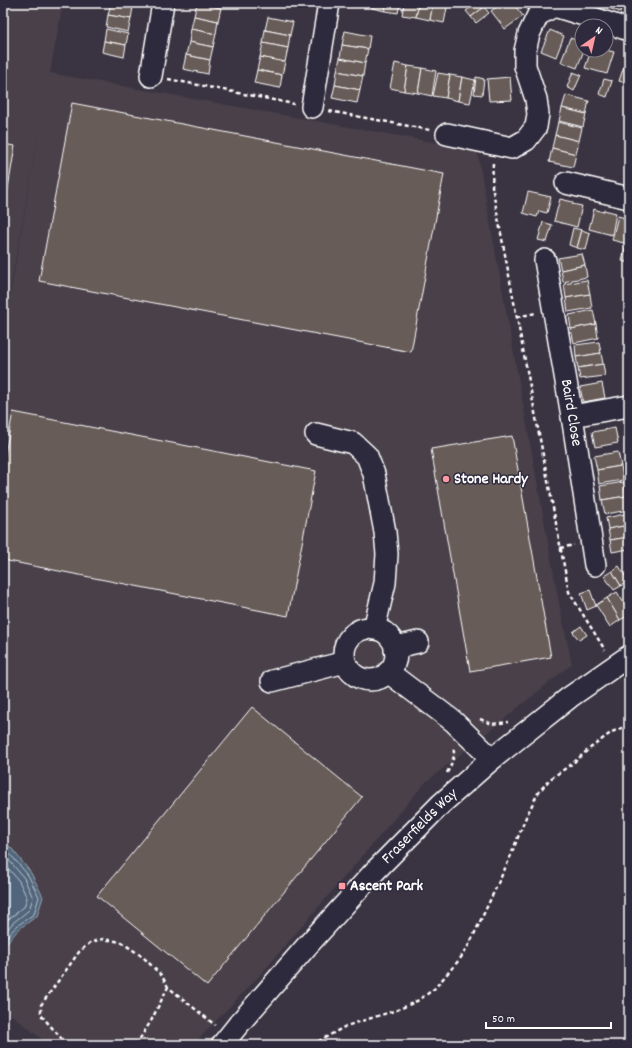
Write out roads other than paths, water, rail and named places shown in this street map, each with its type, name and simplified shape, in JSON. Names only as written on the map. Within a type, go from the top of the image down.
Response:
[{"type":"street","points":[[152,76],[164,3]]},
{"type":"street","points":[[312,107],[329,3]]},
{"type":"street","points":[[447,134],[512,148],[526,140],[536,128],[538,114],[536,100],[525,66],[525,51],[529,34],[538,15],[552,5],[629,30]]},
{"type":"street","points":[[566,183],[629,198]]},
{"type":"street","name":"Baird Close","points":[[545,260],[572,416],[595,565]]},
{"type":"street","points":[[572,416],[629,406]]},
{"type":"street","points":[[316,434],[353,443],[367,456],[374,474],[385,532],[387,554],[385,583],[374,629]]},
{"type":"street","points":[[374,629],[382,631],[388,636],[395,650],[395,658],[393,666],[381,677],[373,680],[364,680],[349,670],[345,662],[345,647],[348,640],[359,631],[374,629]]},
{"type":"street","points":[[395,650],[405,645],[418,642]]},
{"type":"street","name":"Fraserfields Way","points":[[220,1036],[238,1025],[375,871],[441,804],[492,759],[570,697],[629,656]]},
{"type":"street","points":[[272,682],[345,662]]},
{"type":"street","points":[[388,672],[453,721],[492,759]]},
{"type":"water","points":[[3,840],[31,873],[43,897],[37,916],[19,929],[3,947]]},
{"type":"place","name":"Stone Hardy","points":[[446,479]]},
{"type":"place","name":"Ascent Park","points":[[342,886]]}]
